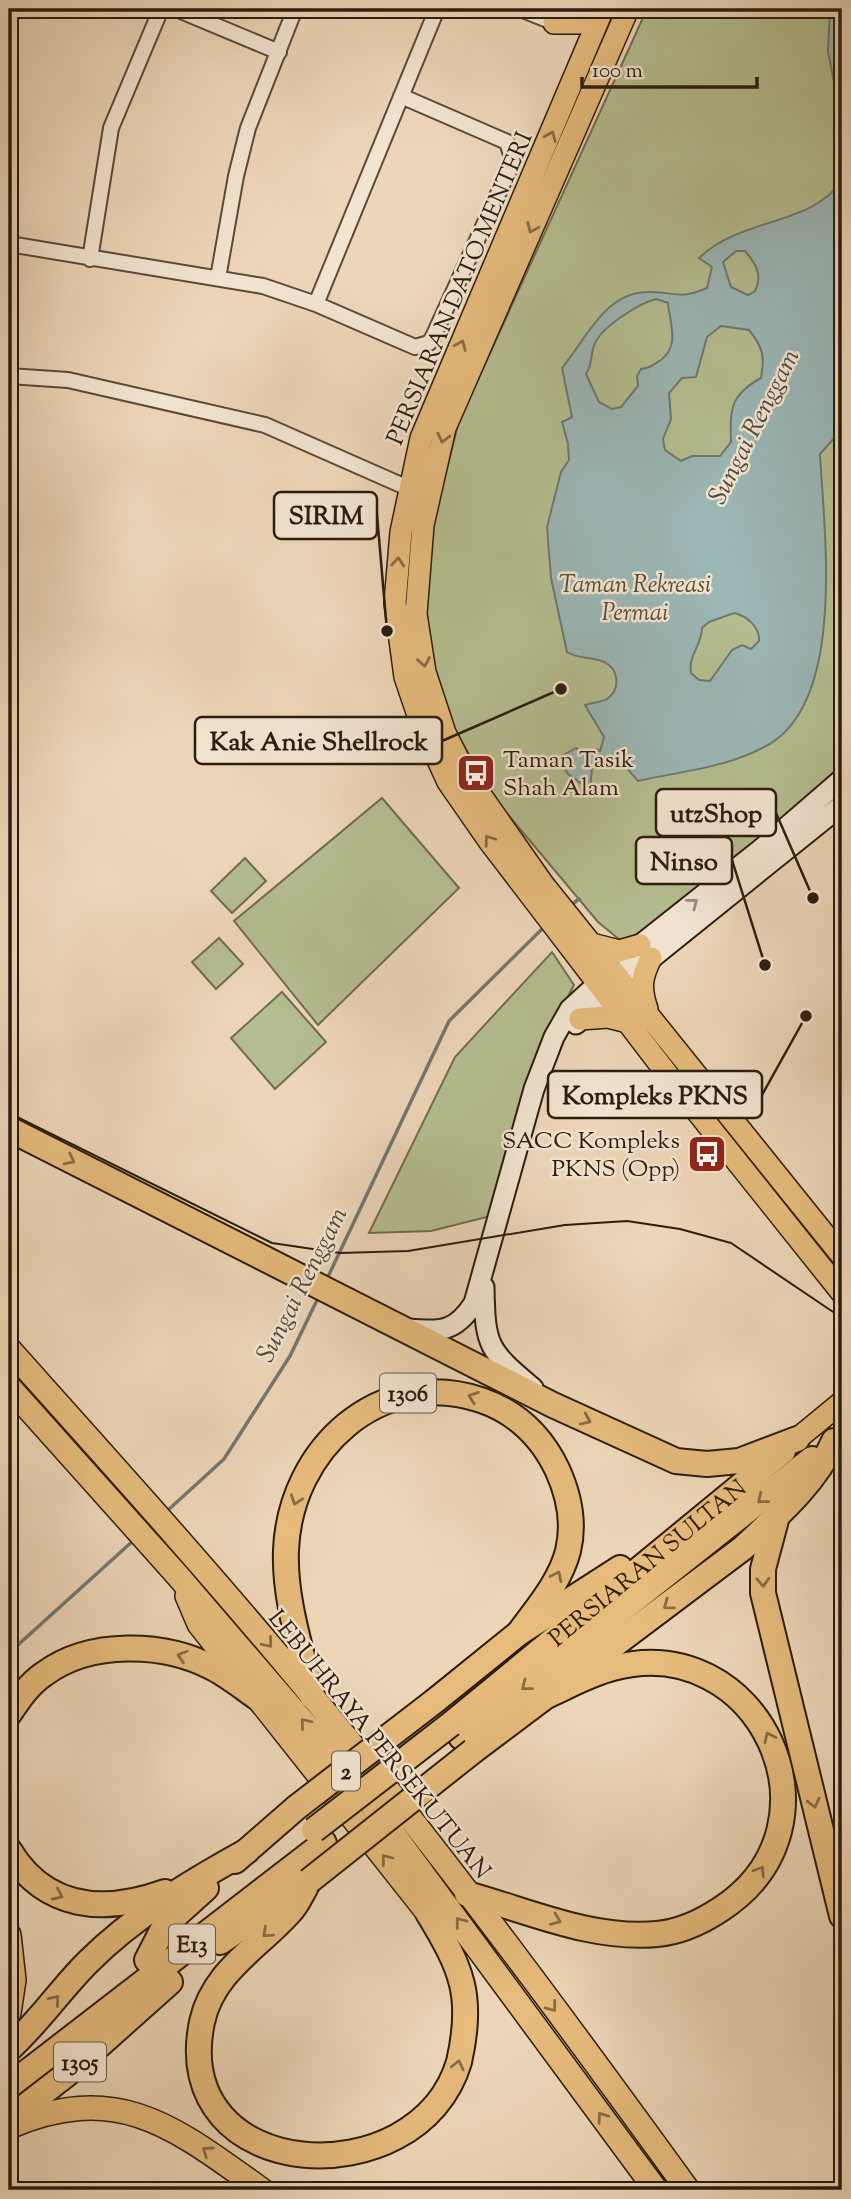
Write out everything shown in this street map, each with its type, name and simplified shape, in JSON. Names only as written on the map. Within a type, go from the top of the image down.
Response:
[{"type":"highway","points":[[9,1129],[553,1405],[676,1461],[707,1464],[740,1461],[797,1439]]},
{"type":"highway","name":"LEBUHRAYA PERSEKUTUAN","points":[[9,1349],[176,1535],[312,1696],[467,1894],[688,2190]]},
{"type":"highway","name":"LEBUHRAYA PERSEKUTUAN","points":[[9,1387],[178,1576],[355,1782],[501,1976],[656,2190]]},
{"type":"highway","name":"1306","points":[[312,1696],[287,1591],[286,1548],[293,1506],[309,1468],[329,1441],[352,1419],[383,1401],[409,1393],[457,1392],[499,1406],[533,1432],[549,1452],[564,1485],[572,1516],[568,1552],[555,1583],[519,1633]]},
{"type":"highway","points":[[544,1697],[715,1571],[778,1516],[827,1459],[838,1438]]},
{"type":"highway","name":"PERSIARAN SULTAN","points":[[462,1737],[838,1438]]},
{"type":"highway","name":"PERSIARAN SULTAN","points":[[462,1737],[701,1520],[797,1439]]},
{"type":"highway","points":[[778,1516],[763,1569],[764,1593],[842,1916]]},
{"type":"highway","points":[[147,1960],[165,1925],[297,1807],[519,1633],[657,1543],[701,1520]]},
{"type":"highway","points":[[178,1576],[199,1624],[457,1949],[501,1976]]},
{"type":"highway","points":[[9,1714],[24,1693],[44,1674],[67,1661],[98,1652],[126,1649],[178,1653],[214,1668],[262,1701]]},
{"type":"highway","points":[[94,2020],[147,2000],[221,1942],[309,1881],[462,1737],[595,1674],[628,1666],[668,1665],[715,1683],[749,1708],[766,1729],[781,1763],[784,1802],[779,1837],[758,1878],[732,1902],[704,1920],[659,1934],[609,1933],[571,1926],[538,1913],[467,1894]]},
{"type":"highway","name":"E13","points":[[9,2086],[55,2041],[147,1960],[462,1737]]},
{"type":"highway","name":"E13","points":[[9,2067],[94,2020],[319,1836]]},
{"type":"highway","points":[[9,1850],[18,1865],[41,1886],[68,1900],[89,1904],[136,1902],[188,1884]]},
{"type":"highway","points":[[9,2049],[88,1962],[123,1931],[188,1884],[247,1851]]},
{"type":"highway","points":[[309,1881],[291,1912],[236,1961],[214,1990],[201,2031],[198,2053],[206,2091],[223,2123],[243,2144],[274,2162],[312,2171],[334,2172],[378,2163],[400,2152],[430,2126],[452,2091],[465,2035],[466,1999],[450,1948],[428,1913]]},
{"type":"highway","points":[[9,1935],[14,1980],[9,2012]]},
{"type":"highway","name":"1305","points":[[9,2119],[130,2020],[147,2000]]},
{"type":"highway","points":[[9,2127],[59,2109],[109,2108],[136,2114],[184,2135],[262,2190]]},
{"type":"main road","points":[[562,26],[578,23],[603,9]]},
{"type":"main road","name":"PERSIARAN DATO MENTERI","points":[[603,9],[421,438],[408,488],[394,603],[405,677],[420,721],[448,782],[610,981],[649,1014],[842,1256]]},
{"type":"main road","name":"PERSIARAN DATO MENTERI","points":[[536,890],[466,774],[445,733],[425,672],[416,614],[423,525],[445,428],[626,9]]},
{"type":"main road","points":[[562,26],[583,48],[582,62]]},
{"type":"main road","points":[[766,857],[842,779]]},
{"type":"main road","points":[[403,1328],[440,1330],[464,1319],[474,1303],[534,1088],[554,1037],[570,1009],[610,981],[766,857],[842,805]]},
{"type":"main road","points":[[578,940],[619,951],[645,952]]},
{"type":"main road","points":[[645,952],[640,989],[649,1014]]},
{"type":"main road","points":[[551,1050],[580,1020],[610,981]]},
{"type":"main road","name":"PERSIARAN DATO MENTERI","points":[[610,981],[628,1022],[842,1293]]},
{"type":"main road","points":[[580,1020],[608,1017],[628,1022]]},
{"type":"main road","points":[[484,1272],[488,1337],[498,1358],[553,1405]]},
{"type":"main road","name":"PERSIARAN SULTAN","points":[[797,1439],[842,1402]]},
{"type":"street","points":[[90,259],[111,128],[161,9]]},
{"type":"street","points":[[176,9],[279,52]]},
{"type":"street","points":[[218,278],[236,176],[248,128],[295,9]]},
{"type":"street","points":[[316,303],[437,9]]},
{"type":"street","points":[[520,9],[593,36],[606,36],[616,15],[626,9]]},
{"type":"street","points":[[9,244],[263,286],[316,303],[415,347],[423,346],[433,337],[513,161],[507,142],[401,96]]},
{"type":"street","points":[[9,376],[68,380],[265,425],[408,488]]},
{"type":"green space","name":"Taman Rekreasi Permai","points":[[647,9],[842,9],[842,774],[649,930],[625,944],[598,922],[489,792],[447,715],[434,672],[425,598],[434,518],[459,421]]},
{"type":"green space","points":[[382,798],[459,888],[318,1025],[234,921]]},
{"type":"green space","points":[[245,858],[266,881],[232,913],[211,891]]},
{"type":"green space","points":[[219,938],[243,964],[216,989],[192,962]]},
{"type":"green space","points":[[552,952],[574,985],[544,1042],[491,1216],[431,1231],[369,1233],[455,1057]]},
{"type":"green space","points":[[282,992],[326,1042],[275,1089],[231,1038]]},
{"type":"water","points":[[830,9],[842,9],[842,122],[828,52]]},
{"type":"water","name":"Taman Tasik Shah Alam","points":[[842,180],[842,429],[820,454],[825,526],[825,613],[820,655],[809,693],[792,724],[766,746],[751,753],[704,768],[638,781],[618,758],[605,760],[600,767],[592,768],[590,790],[568,774],[558,758],[576,748],[586,755],[596,749],[600,751],[604,737],[585,705],[602,701],[612,695],[616,679],[613,669],[604,662],[567,652],[551,578],[547,527],[561,472],[569,460],[562,422],[572,417],[562,368],[598,319],[620,300],[633,294],[658,292],[682,295],[707,288],[712,267],[699,258],[736,235],[795,214],[829,195]],"holes":[[[736,251],[745,251],[757,270],[755,291],[748,295],[731,287],[723,262]],[[656,299],[668,303],[672,334],[670,348],[661,360],[641,369],[637,376],[638,386],[621,407],[612,409],[599,402],[586,374],[593,347],[599,336],[613,323]],[[721,326],[749,330],[762,352],[761,378],[743,391],[734,404],[731,442],[720,456],[692,456],[681,461],[665,450],[663,439],[671,419],[669,393],[682,378],[696,377],[707,337]],[[734,613],[739,614],[748,619],[759,636],[759,641],[751,649],[742,645],[732,650],[710,681],[699,680],[691,673],[693,655],[702,628],[709,622]]]},
{"type":"waterway","name":"Sungai Renggam","points":[[570,906],[579,899]]},
{"type":"waterway","name":"Sungai Renggam","points":[[326,1281],[449,1021],[545,926]]},
{"type":"waterway","name":"Sungai Renggam","points":[[166,1512],[224,1459],[290,1356],[318,1298]]},
{"type":"waterway","name":"Sungai Renggam","points":[[9,1653],[134,1540]]},
{"type":"tram line","points":[[9,1113],[272,1243],[340,1253],[408,1251],[565,1225],[627,1221],[680,1229],[731,1243],[842,1318]]},
{"type":"place","name":"SIRIM","points":[[387,631]]},
{"type":"place","name":"Kak Anie Shellrock","points":[[561,689]]},
{"type":"place","name":"Taman Tasik Shah Alam","points":[[476,773]]},
{"type":"place","name":"utzShop","points":[[813,898]]},
{"type":"place","name":"Ninso","points":[[765,965]]},
{"type":"place","name":"Kompleks PKNS","points":[[806,1016]]},
{"type":"place","name":"SACC Kompleks PKNS (Opp)","points":[[707,1154]]}]
